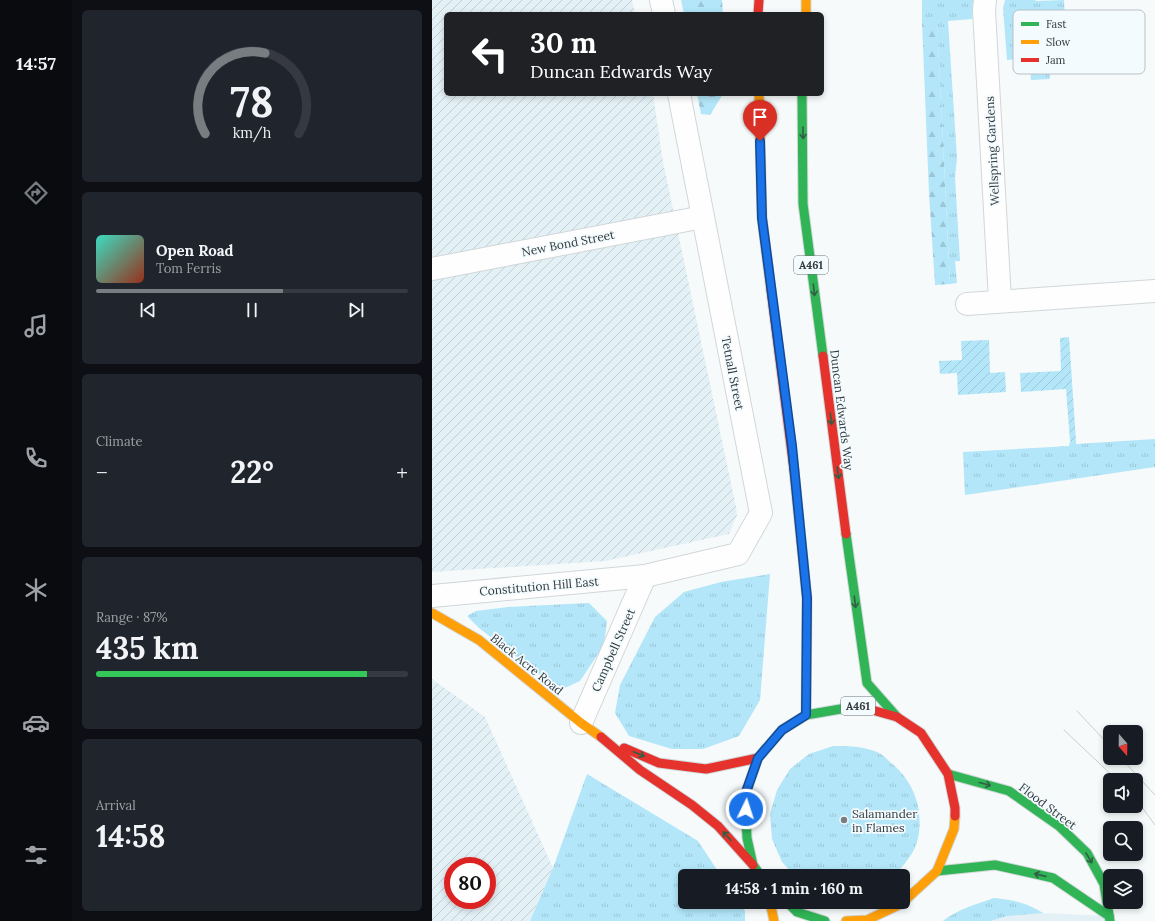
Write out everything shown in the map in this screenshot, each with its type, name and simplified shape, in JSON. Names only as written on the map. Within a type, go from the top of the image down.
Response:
[{"type":"main road","points":[[758,12],[759,0]]},
{"type":"main road","points":[[806,0],[806,12]]},
{"type":"main road","points":[[759,96],[762,218],[792,446],[807,598],[806,715]]},
{"type":"main road","name":"Duncan Edwards Way","points":[[802,96],[803,204],[859,633],[867,683],[897,717]]},
{"type":"main road","name":"Black Acre Road","points":[[432,613],[479,640],[640,770],[692,805],[718,826],[753,865]]},
{"type":"main road","name":"A461","points":[[756,869],[753,865],[747,838],[745,795],[758,758],[782,730],[806,715],[858,706],[897,717],[921,733],[948,774],[955,808],[954,829],[937,871],[910,896]]},
{"type":"main road","name":"Black Acre Road","points":[[603,739],[659,763],[706,769],[758,758]]},
{"type":"main road","name":"Flood Street","points":[[948,774],[1009,791],[1059,826],[1087,853],[1104,884],[1109,919]]},
{"type":"main road","name":"Flood Street","points":[[937,871],[995,865],[1053,878],[1109,919]]},
{"type":"main road","points":[[771,909],[774,921]]},
{"type":"main road","points":[[794,909],[797,912],[825,921]]},
{"type":"main road","name":"A461","points":[[846,921],[867,920],[890,909]]},
{"type":"main road","name":"A461","points":[[894,915],[898,909]]},
{"type":"street","points":[[661,0],[664,12]]},
{"type":"street","name":"Wellspring Gardens","points":[[985,0],[984,10],[1000,301]]},
{"type":"street","name":"Tetnall Street","points":[[645,576],[738,554],[761,513],[679,96]]},
{"type":"street","name":"New Bond Street","points":[[432,269],[703,217]]},
{"type":"street","points":[[967,304],[1155,291]]},
{"type":"street","name":"Constitution Hill East","points":[[432,596],[645,576]]},
{"type":"street","name":"Campbell Street","points":[[581,723],[645,576]]},
{"type":"shaded area","points":[[432,0],[632,0],[635,12],[444,12],[444,96],[653,96],[663,162],[737,515],[729,534],[605,561],[432,572]]},
{"type":"shaded area","points":[[432,679],[485,717],[553,868],[530,921],[432,921]]},
{"type":"shaded area","points":[[994,898],[1012,900],[1028,905],[1043,913],[1109,916],[1110,921],[943,921],[969,907]]},
{"type":"green space","points":[[681,0],[722,0],[723,12],[684,12]]},
{"type":"green space","points":[[922,0],[973,0],[972,19],[948,21],[957,158],[955,177],[960,261],[955,261],[957,283],[950,284],[937,22],[922,22]]},
{"type":"green space","points":[[1005,0],[1064,0],[1064,10],[1013,10],[1013,59],[1007,60],[1003,8]]},
{"type":"green space","points":[[937,21],[950,284],[935,285],[929,193],[922,22]]},
{"type":"green space","points":[[1030,74],[1049,74],[1050,79],[1031,80]]},
{"type":"green space","points":[[697,96],[722,96],[710,115],[701,114]]},
{"type":"green space","points":[[1069,337],[1076,441],[1070,441],[1066,389],[1021,392],[1020,373],[1061,371],[1060,338]]},
{"type":"green space","points":[[989,340],[990,373],[1005,372],[1006,392],[958,395],[957,373],[940,374],[939,361],[962,360],[961,341]]},
{"type":"green space","points":[[1155,439],[1155,467],[965,495],[963,452],[1069,446],[1070,441],[1076,441],[1076,444]]},
{"type":"green space","points":[[770,574],[760,700],[739,736],[703,749],[672,749],[629,736],[615,713],[620,685],[655,617],[684,592],[721,582]]},
{"type":"green space","points":[[589,603],[607,621],[604,645],[580,681],[565,688],[548,681],[479,628],[467,616],[476,611],[508,607]]},
{"type":"green space","points":[[833,746],[863,748],[881,754],[905,777],[911,786],[918,806],[919,827],[917,843],[912,854],[900,869],[788,869],[782,862],[772,839],[770,814],[777,790],[790,769],[809,754]]},
{"type":"green space","points":[[587,774],[698,841],[716,869],[678,869],[678,909],[744,909],[745,921],[530,921],[553,868]]},
{"type":"green space","points":[[994,898],[1020,902],[1043,913],[1007,916],[990,921],[943,921],[961,910]]},
{"type":"tram line","points":[[1077,711],[1103,739]]},
{"type":"tram line","points":[[1064,730],[1110,773]]},
{"type":"tram line","points":[[1127,765],[1155,795]]},
{"type":"tram line","points":[[1143,809],[1155,825]]},
{"type":"traffic: fast","points":[[802,96],[803,204],[823,356]]},
{"type":"traffic: fast","points":[[846,534],[867,683],[897,717]]},
{"type":"traffic: fast","points":[[756,869],[753,865],[747,838],[745,795],[758,758],[782,730],[806,715],[858,706],[865,708]]},
{"type":"traffic: fast","points":[[948,774],[1009,791],[1059,826],[1087,853],[1104,884],[1110,921]]},
{"type":"traffic: fast","points":[[937,871],[995,865],[1053,878],[1109,916]]},
{"type":"traffic: fast","points":[[794,909],[797,912],[825,921]]},
{"type":"traffic: slow","points":[[806,0],[806,12]]},
{"type":"traffic: slow","points":[[759,96],[762,218],[771,290]]},
{"type":"traffic: slow","points":[[794,470],[807,599],[806,715]]},
{"type":"traffic: slow","points":[[432,613],[479,640],[581,723],[601,737]]},
{"type":"traffic: slow","points":[[846,921],[867,920],[901,904],[937,871],[954,829],[955,816]]},
{"type":"traffic: slow","points":[[771,909],[774,921]]},
{"type":"traffic: jam","points":[[758,12],[759,0]]},
{"type":"traffic: jam","points":[[771,290],[794,470]]},
{"type":"traffic: jam","points":[[823,356],[846,534]]},
{"type":"traffic: jam","points":[[865,708],[897,717],[921,733],[948,774],[955,808],[955,816]]},
{"type":"traffic: jam","points":[[601,737],[640,770],[692,805],[718,826],[753,865]]},
{"type":"traffic: jam","points":[[624,748],[659,763],[706,769],[758,758]]},
{"type":"place","name":"Salamander in Flames","points":[[844,820]]},
{"type":"route","points":[[746,809],[745,795],[758,758],[782,730],[806,715],[807,598],[792,446],[762,218],[760,141]]}]
